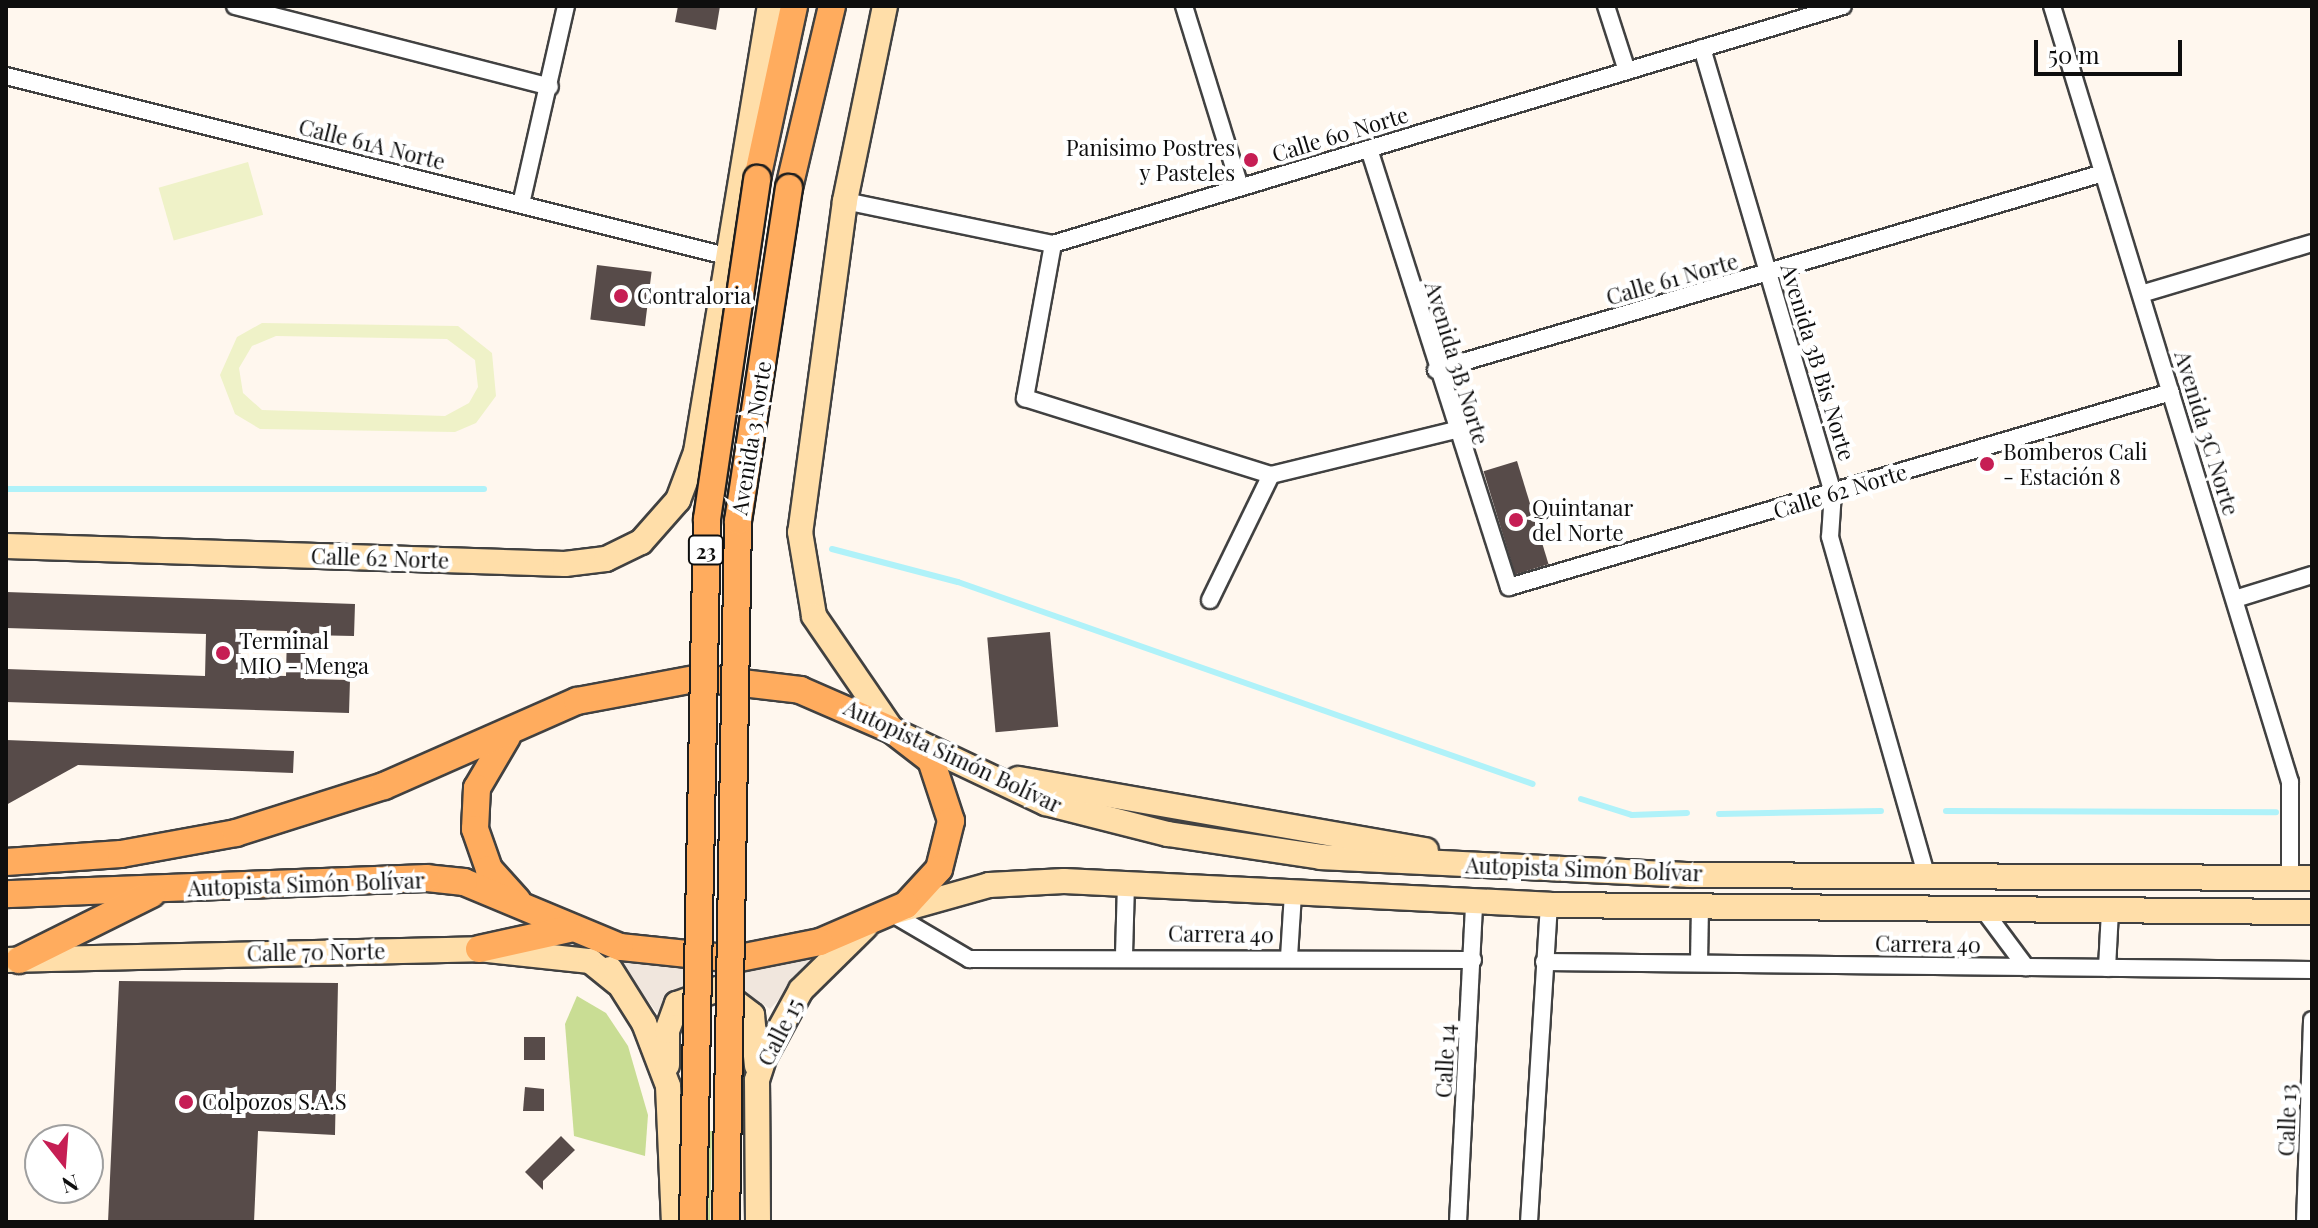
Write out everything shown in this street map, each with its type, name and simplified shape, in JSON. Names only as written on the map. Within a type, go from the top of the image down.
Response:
[{"type":"main road","name":"Avenida 3 Norte","points":[[693,1222],[707,519],[757,179],[794,6]]},
{"type":"main road","name":"Avenida 3 Norte","points":[[731,924],[738,521],[789,188],[832,6]]},
{"type":"main road","name":"Autopista Simón Bolívar","points":[[6,862],[121,854],[236,833],[336,804],[509,735],[601,693],[700,678],[800,690],[892,730]]},
{"type":"main road","points":[[882,916],[939,869],[951,821],[931,760],[892,730]]},
{"type":"main road","points":[[509,735],[484,768],[475,829],[489,869],[534,911]]},
{"type":"main road","name":"Autopista Simón Bolívar","points":[[6,894],[159,890],[405,877],[464,882],[581,934],[677,958],[735,959],[792,950],[882,916]]},
{"type":"main road","points":[[13,960],[159,890]]},
{"type":"main road","name":"Calle 15","points":[[726,1222],[731,924]]},
{"type":"main road","points":[[479,949],[581,934]]},
{"type":"street","points":[[235,6],[550,87]]},
{"type":"street","points":[[521,204],[566,6]]},
{"type":"street","points":[[726,256],[770,6]]},
{"type":"street","points":[[885,6],[845,201],[803,499],[802,565],[828,643],[892,730]]},
{"type":"street","points":[[1184,6],[1240,187]]},
{"type":"street","points":[[1606,6],[1627,71]]},
{"type":"street","name":"Calle 60 Norte","points":[[845,201],[1053,244],[1843,6]]},
{"type":"street","name":"Avenida 3C Norte","points":[[2052,6],[2290,782],[2301,878]]},
{"type":"street","name":"Avenida 3B Bis Norte","points":[[1702,48],[1833,492],[1830,537],[1926,875]]},
{"type":"street","name":"Calle 61A Norte","points":[[6,76],[726,256]]},
{"type":"street","name":"Avenida 3B Norte","points":[[1369,149],[1455,430],[1509,587]]},
{"type":"street","name":"Calle 61 Norte","points":[[1436,370],[2103,173]]},
{"type":"street","points":[[2141,294],[2312,243]]},
{"type":"street","points":[[1053,244],[1025,398],[1271,475],[1455,430]]},
{"type":"street","name":"Calle 62 Norte","points":[[6,546],[580,564],[618,555],[657,528],[696,452],[726,256]]},
{"type":"street","name":"Calle 62 Norte","points":[[1509,587],[2171,392]]},
{"type":"street","points":[[1210,600],[1271,475]]},
{"type":"street","points":[[2235,599],[2312,575]]},
{"type":"street","name":"Autopista Simón Bolívar","points":[[892,730],[1046,803],[1168,834],[1321,857],[1540,866],[1926,875],[2301,878]]},
{"type":"street","points":[[1124,955],[1126,884]]},
{"type":"street","name":"Autopista Simón Bolívar","points":[[882,916],[989,885],[1126,884],[1549,905],[2312,912]]},
{"type":"street","points":[[1289,957],[1293,894]]},
{"type":"street","name":"Calle 14","points":[[1458,1222],[1474,902]]},
{"type":"street","points":[[1529,1222],[1549,905]]},
{"type":"street","points":[[1699,963],[1700,906]]},
{"type":"street","points":[[1982,908],[2026,967]]},
{"type":"street","points":[[2107,968],[2110,910]]},
{"type":"street","name":"Carrera 40","points":[[882,916],[969,959],[1124,955],[1473,960]]},
{"type":"street","name":"Calle 15","points":[[758,1222],[757,1080],[801,990],[882,916]]},
{"type":"street","points":[[581,934],[644,1023],[668,1086]]},
{"type":"street","name":"Calle 70 Norte","points":[[13,960],[479,949],[590,961],[617,983]]},
{"type":"street","name":"Carrera 40","points":[[1544,962],[2312,970]]},
{"type":"street","points":[[674,1222],[668,1086],[670,1017],[703,990],[732,994],[752,1015],[757,1080]]},
{"type":"street","name":"Calle 13","points":[[2305,1222],[2312,1020]]},
{"type":"green space","points":[[248,162],[263,215],[174,241],[159,188]]},
{"type":"green space","points":[[262,323],[458,326],[492,353],[496,396],[476,423],[455,432],[260,429],[235,414],[220,375],[237,337]],"holes":[[[276,336],[447,339],[475,360],[478,387],[469,403],[445,416],[262,410],[243,393],[239,368],[252,346]]]},
{"type":"green space","points":[[577,996],[606,1013],[628,1046],[648,1115],[645,1156],[574,1136],[565,1024]]},
{"type":"green space","points":[[709,1131],[712,1131],[708,1222]]},
{"type":"shaded area","points":[[824,950],[770,1009],[722,976],[682,986],[657,1013],[616,958],[707,968]]},
{"type":"building","points":[[678,6],[720,6],[716,30],[675,22]]},
{"type":"building","name":"Contraloria","points":[[597,265],[652,272],[645,326],[590,320]]},
{"type":"building","name":"Quintanar del Norte","points":[[1517,461],[1549,564],[1515,575],[1484,471]]},
{"type":"building","name":"Terminal MIO - Menga","points":[[6,592],[355,604],[354,636],[306,635],[304,679],[350,680],[349,713],[6,702],[6,669],[205,676],[206,634],[6,628]],"holes":[[[241,630],[287,631],[286,676],[240,675]]]},
{"type":"building","points":[[1050,632],[1058,727],[996,732],[987,637]]},
{"type":"building","points":[[6,740],[294,751],[293,773],[78,765],[6,805]]},
{"type":"building","name":"Colpozos S.A.S","points":[[119,981],[338,983],[335,1135],[258,1131],[254,1222],[108,1222]]},
{"type":"building","points":[[524,1037],[545,1037],[545,1060],[524,1060]]},
{"type":"building","points":[[525,1087],[544,1089],[544,1111],[523,1111]]},
{"type":"building","points":[[561,1136],[575,1150],[543,1181],[543,1190],[525,1172]]},
{"type":"waterway","points":[[6,489],[484,489]]},
{"type":"waterway","points":[[832,549],[958,582],[1533,784]]},
{"type":"waterway","points":[[1581,799],[1632,815],[1687,813]]},
{"type":"waterway","points":[[1719,814],[1881,811]]},
{"type":"waterway","points":[[1946,811],[2276,812]]},
{"type":"place","name":"Panisimo Postres y Pasteles","points":[[1251,160]]},
{"type":"place","name":"Contraloria","points":[[621,296]]},
{"type":"place","name":"Bomberos Cali - Estación 8","points":[[1987,464]]},
{"type":"place","name":"Quintanar del Norte","points":[[1516,520]]},
{"type":"place","name":"Terminal MIO - Menga","points":[[223,653]]},
{"type":"place","name":"Colpozos S.A.S","points":[[186,1102]]}]
